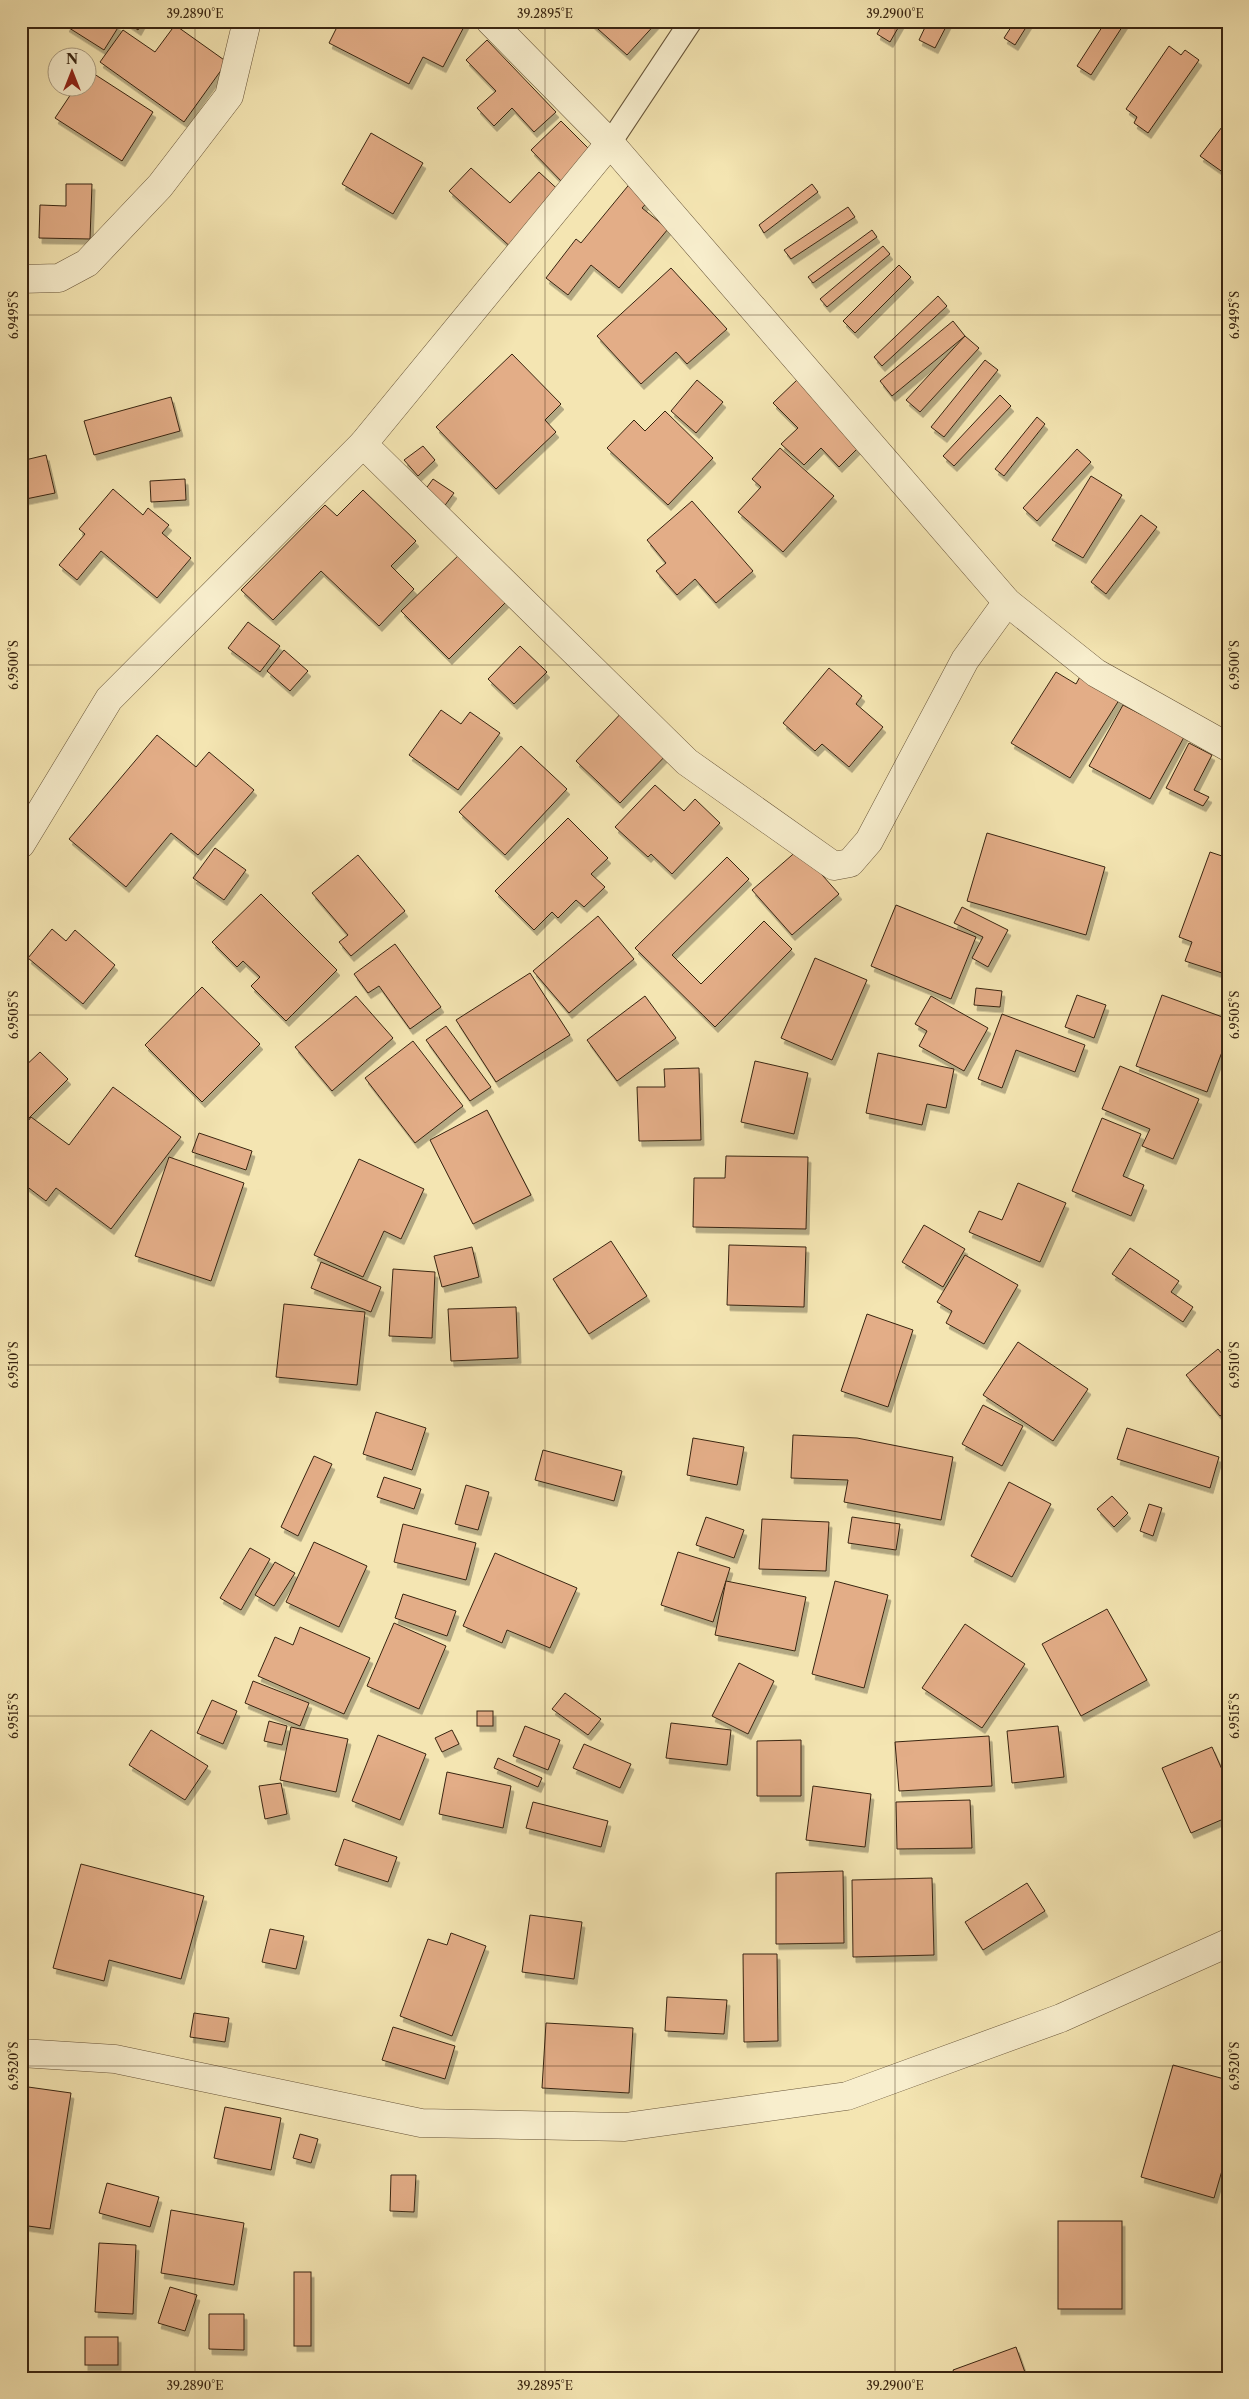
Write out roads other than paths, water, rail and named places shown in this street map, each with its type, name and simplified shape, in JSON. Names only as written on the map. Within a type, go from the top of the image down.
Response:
[{"type":"street","points":[[21,279],[60,278],[88,263],[160,186],[229,96],[247,21]]},
{"type":"street","points":[[490,21],[610,143],[1006,602],[1096,673],[1228,747]]},
{"type":"street","points":[[21,844],[109,699],[362,444],[610,143]]},
{"type":"street","points":[[362,444],[687,762],[834,866],[850,863],[869,842],[965,660],[1006,602]]},
{"type":"street","points":[[21,2053],[116,2059],[421,2123],[625,2127],[847,2096],[1061,2018],[1228,1943]]},
{"type":"lane","points":[[610,143],[692,21]]}]
